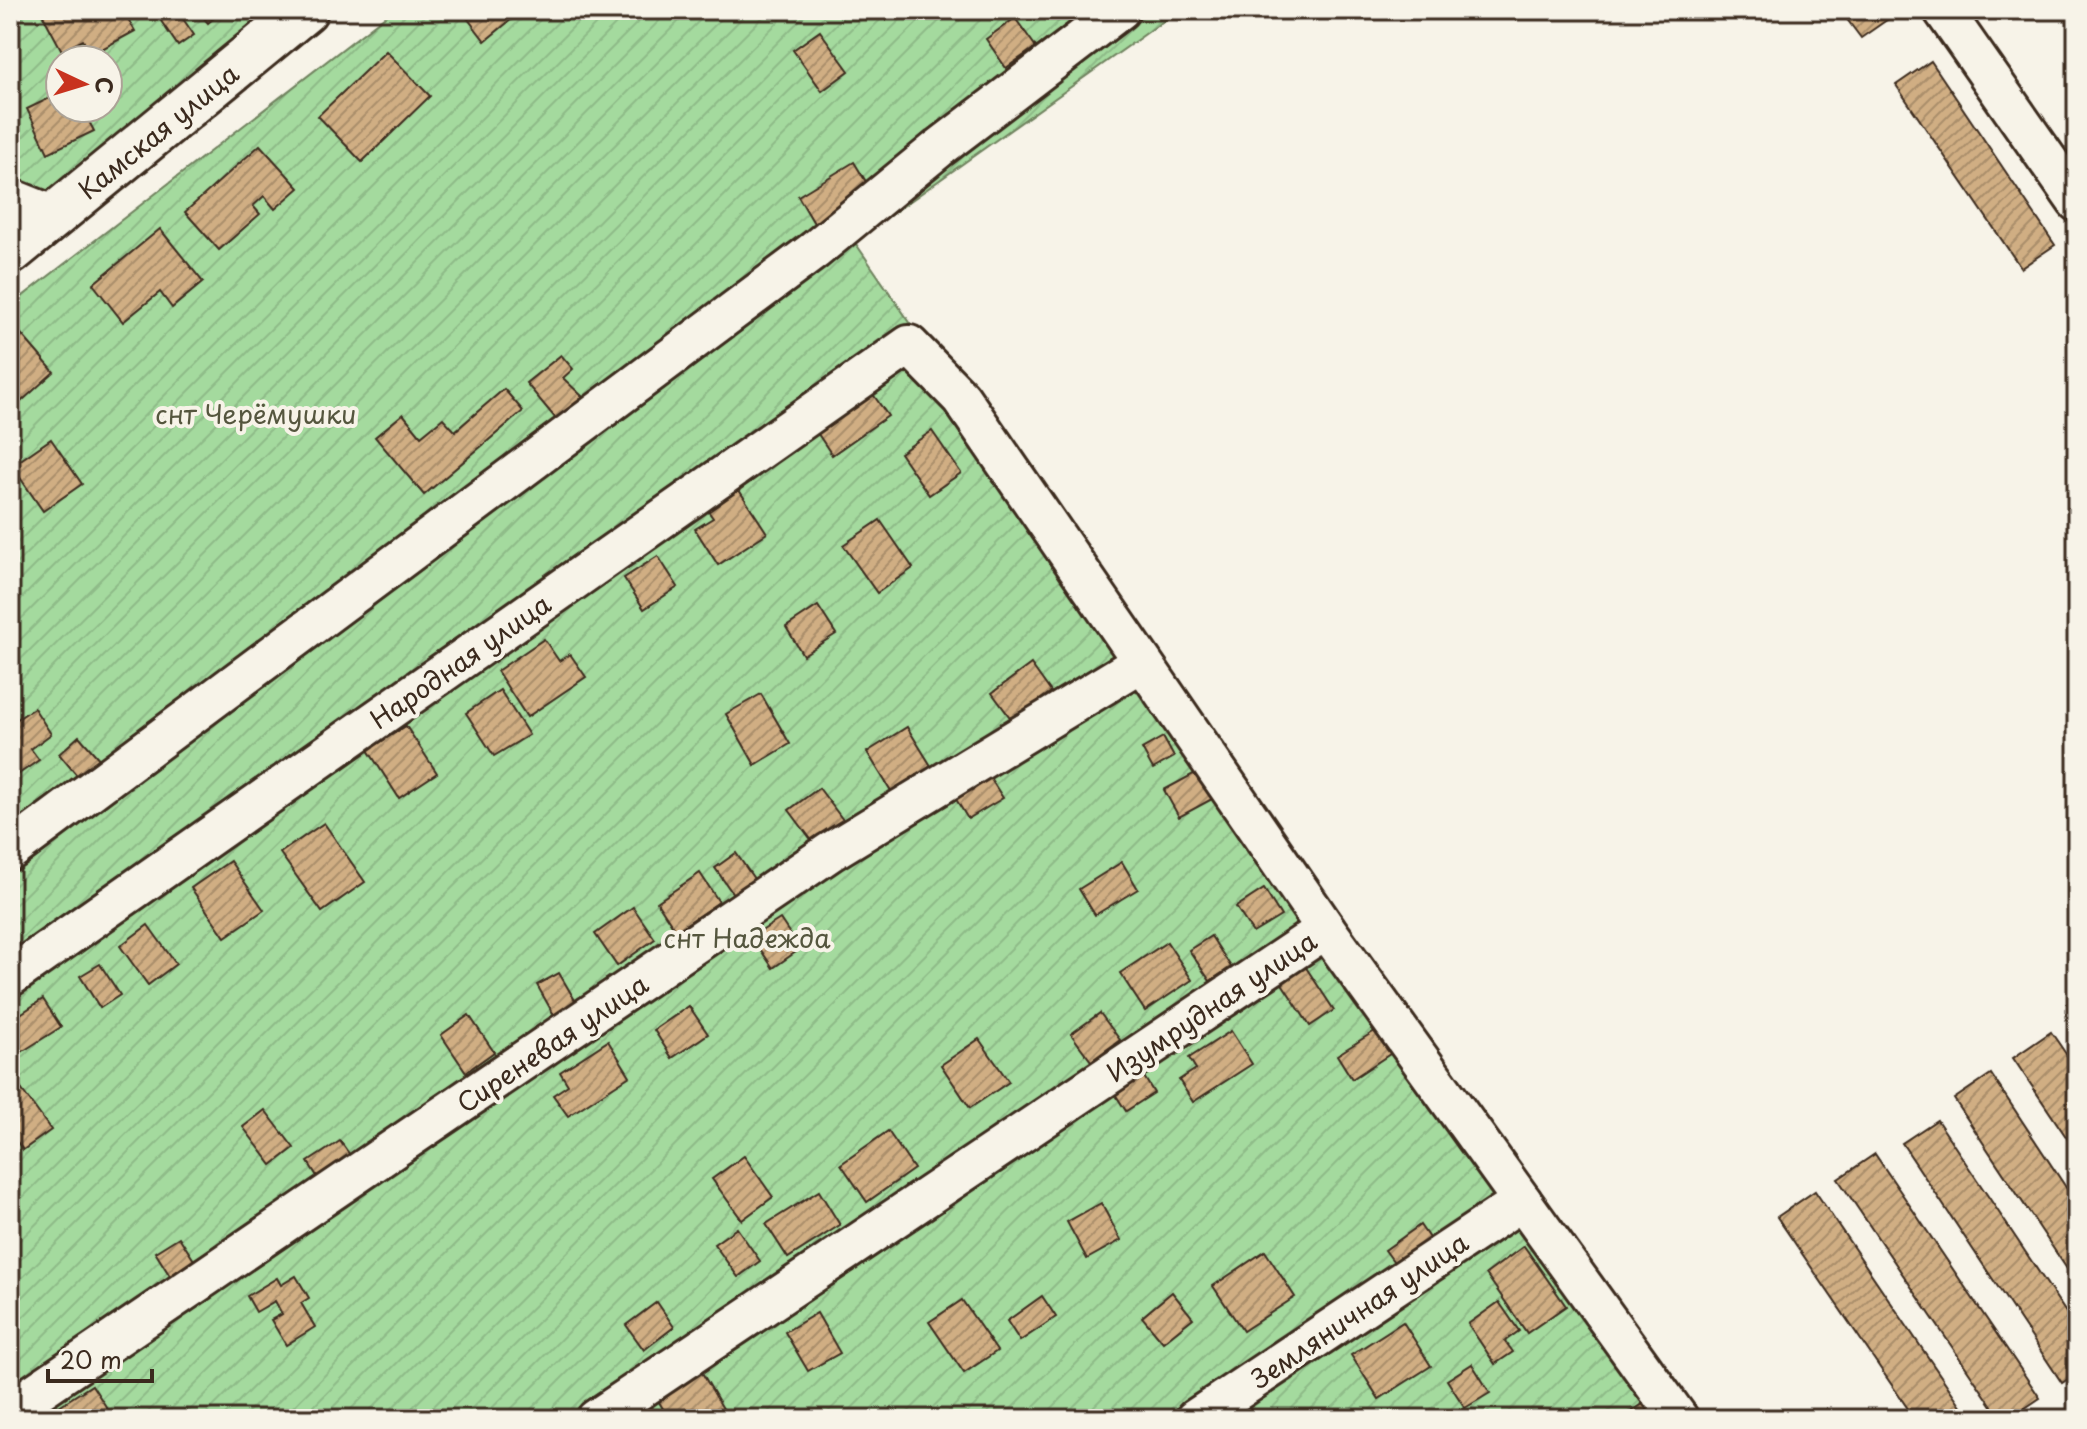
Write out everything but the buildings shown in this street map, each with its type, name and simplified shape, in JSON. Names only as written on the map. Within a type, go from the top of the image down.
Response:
[{"type":"street","name":"Камская улица","points":[[10,252],[305,10]]},
{"type":"street","points":[[10,851],[815,250],[938,149],[1120,10]]},
{"type":"street","points":[[1943,10],[2077,202]]},
{"type":"street","points":[[10,198],[55,216]]},
{"type":"street","name":"Народная улица","points":[[10,977],[909,345],[961,398],[1142,662]]},
{"type":"street","points":[[1142,662],[1326,929]]},
{"type":"street","name":"Сиреневая улица","points":[[10,1410],[830,852],[1142,662]]},
{"type":"street","name":"Изумрудная улица","points":[[596,1419],[1326,929],[1679,1419]]},
{"type":"street","name":"Земляничная улица","points":[[1195,1419],[1522,1201]]},
{"type":"green space","points":[[10,10],[272,10],[10,223]]},
{"type":"green space","name":"снт Надежда","points":[[393,10],[1179,10],[854,241],[1663,1419],[10,1419],[10,306]]},
{"type":"park label","name":"снт Черёмушки","points":[[256,413]]}]
